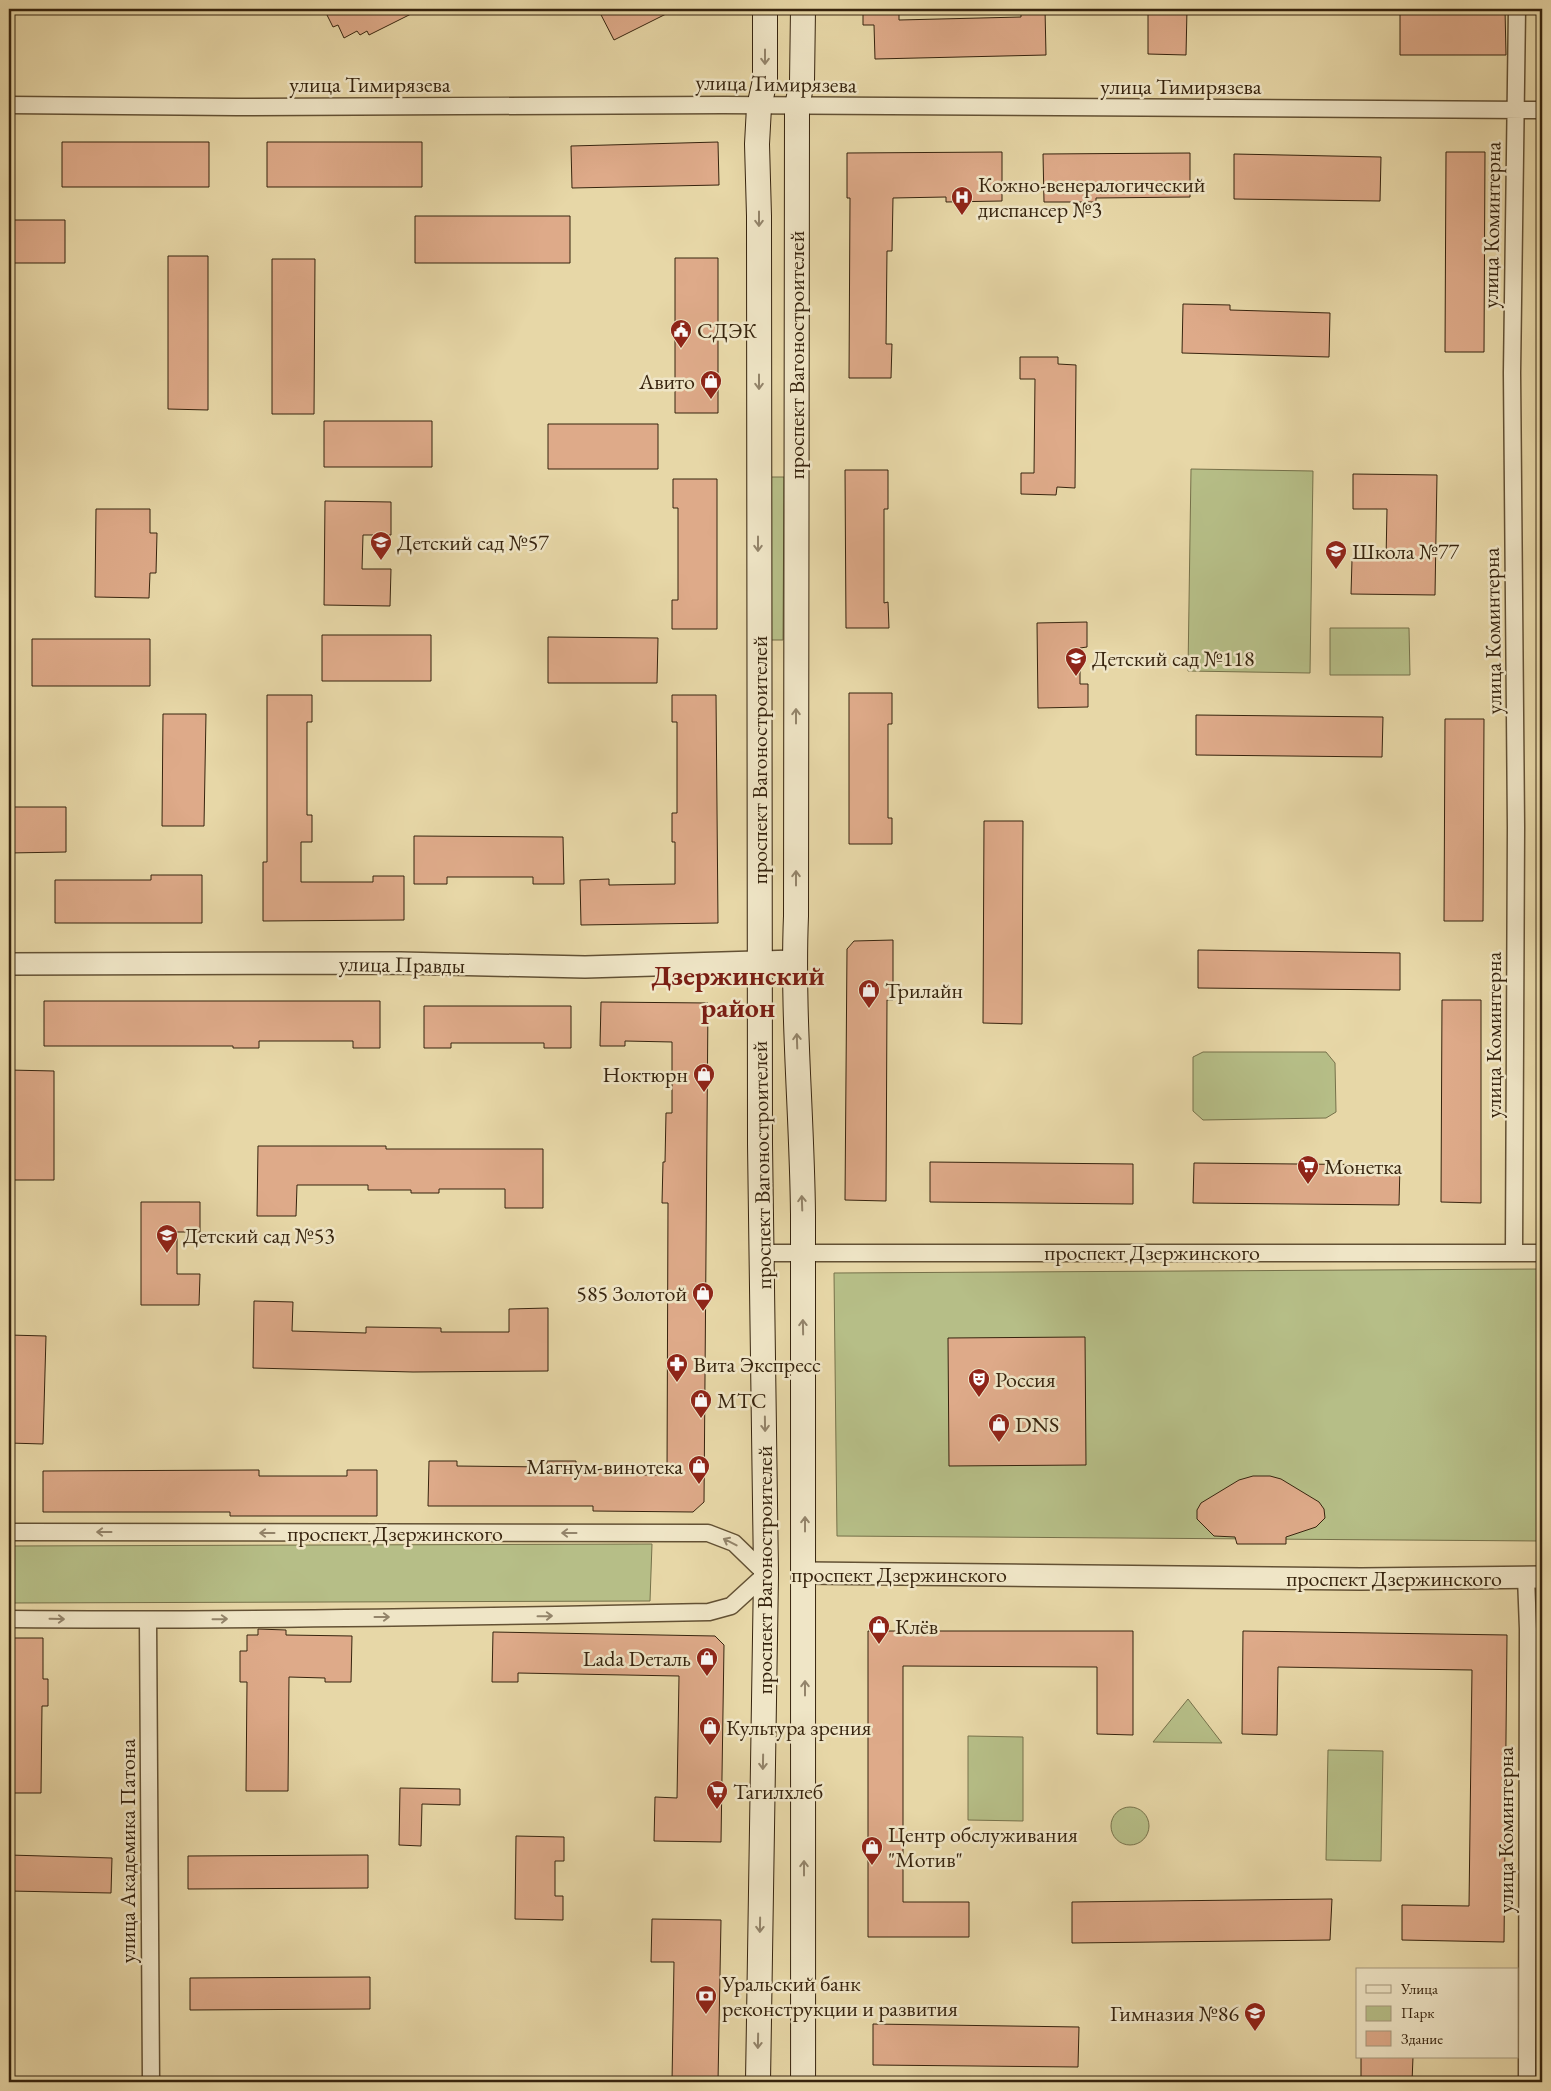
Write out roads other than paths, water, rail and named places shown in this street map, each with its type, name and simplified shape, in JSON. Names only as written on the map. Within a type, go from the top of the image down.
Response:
[{"type":"main road","name":"проспект Вагоностроителей","points":[[758,2082],[766,1574],[759,962],[759,216],[757,144],[759,107],[765,80],[765,9]]},
{"type":"main road","name":"проспект Вагоностроителей","points":[[803,9],[802,82],[797,106],[796,916],[794,961],[802,1252],[805,1573],[803,2082]]},
{"type":"main road","name":"проспект Дзержинского","points":[[766,1574],[805,1573]]},
{"type":"street","name":"улица Коминтерна","points":[[1514,1252],[1516,827],[1512,374],[1517,9]]},
{"type":"street","name":"улица Тимирязева","points":[[9,105],[246,107],[723,105],[759,107],[1542,110]]},
{"type":"street","name":"улица Правды","points":[[9,964],[400,963],[585,967],[794,961]]},
{"type":"street","name":"проспект Дзержинского","points":[[761,1253],[1542,1253]]},
{"type":"street","name":"проспект Дзержинского","points":[[9,1532],[708,1533],[734,1543],[766,1574],[731,1606],[709,1612],[477,1617],[148,1620],[9,1619]]},
{"type":"street","name":"проспект Дзержинского","points":[[805,1573],[1361,1579],[1534,1577]]},
{"type":"street","name":"улица Коминтерна","points":[[1527,2082],[1528,1629],[1534,1577]]},
{"type":"street","name":"улица Академика Патона","points":[[148,1620],[151,2082]]},
{"type":"place","name":"Кожно-венералогический диспансер №3","points":[[962,216]]},
{"type":"place","name":"СДЭК","points":[[681,349]]},
{"type":"place","name":"Авито","points":[[711,400]]},
{"type":"place","name":"Детский сад №57","points":[[381,561]]},
{"type":"place","name":"Школа №77","points":[[1336,570]]},
{"type":"place","name":"Детский сад №118","points":[[1076,677]]},
{"type":"place","name":"Трилайн","points":[[869,1009]]},
{"type":"place","name":"Ноктюрн","points":[[704,1093]]},
{"type":"place","name":"Монетка","points":[[1308,1185]]},
{"type":"place","name":"Детский сад №53","points":[[167,1254]]},
{"type":"place","name":"585 Золотой","points":[[703,1312]]},
{"type":"place","name":"Вита Экспресс","points":[[677,1383]]},
{"type":"place","name":"Россия","points":[[979,1398]]},
{"type":"place","name":"МТС","points":[[701,1419]]},
{"type":"place","name":"DNS","points":[[999,1443]]},
{"type":"place","name":"Магнум-винотека","points":[[699,1485]]},
{"type":"place","name":"Клёв","points":[[879,1645]]},
{"type":"place","name":"Lada Dеталь","points":[[707,1677]]},
{"type":"place","name":"Культура зрения","points":[[710,1746]]},
{"type":"place","name":"Тагилхлеб","points":[[717,1810]]},
{"type":"place","name":"Центр обслуживания \"Мотив\"","points":[[872,1866]]},
{"type":"place","name":"Уральский банк реконструкции и развития","points":[[706,2015]]},
{"type":"place","name":"Гимназия №86","points":[[1255,2032]]},
{"type":"district","name":"Дзержинский район","points":[[738,991]]}]
